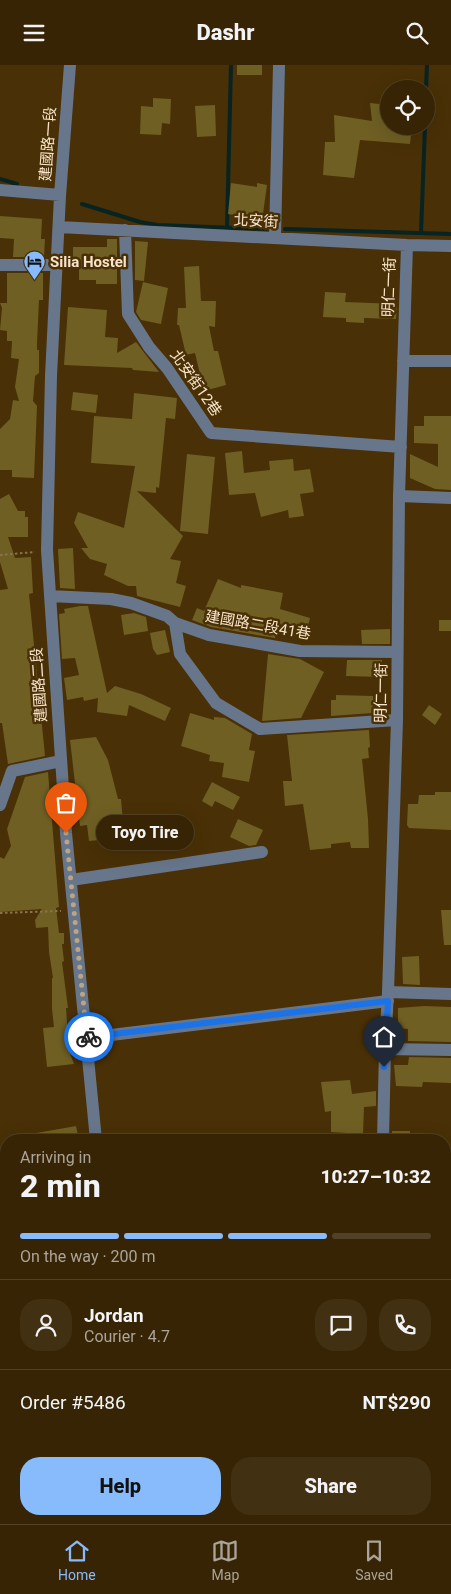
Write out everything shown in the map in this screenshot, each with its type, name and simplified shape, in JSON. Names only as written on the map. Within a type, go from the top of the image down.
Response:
[{"type":"street","name":"建國路一段","points":[[59,227],[70,65]]},
{"type":"street","points":[[275,238],[279,65]]},
{"type":"street","points":[[0,189],[60,198]]},
{"type":"street","name":"北安街","points":[[59,227],[451,246]]},
{"type":"street","name":"建國路二段","points":[[59,227],[51,376],[47,550],[73,910],[95,1134]]},
{"type":"street","name":"北安街12巷","points":[[125,230],[128,314],[149,347],[167,367],[211,433],[401,447]]},
{"type":"street","name":"明仁一街","points":[[383,1134],[397,720],[399,497],[407,245]]},
{"type":"street","points":[[0,265],[57,265]]},
{"type":"street","points":[[403,361],[451,361]]},
{"type":"street","points":[[399,497],[451,498]]},
{"type":"street","name":"建國路二段41巷","points":[[50,596],[111,599],[131,603],[167,616],[175,623],[209,635],[300,651],[397,652]]},
{"type":"street","points":[[175,623],[180,654],[216,703],[260,729],[397,720]]},
{"type":"street","points":[[0,805],[12,771],[61,761]]},
{"type":"street","points":[[71,880],[262,852]]},
{"type":"street","points":[[87,1038],[388,996],[451,994]]},
{"type":"street","points":[[385,1049],[451,1050]]},
{"type":"path","points":[[0,555],[47,550]]},
{"type":"path","points":[[0,913],[73,910]]},
{"type":"building","points":[[237,65],[262,65],[262,75],[237,75]]},
{"type":"building","points":[[153,98],[171,99],[170,124],[162,123],[161,135],[140,134],[141,106],[153,107]]},
{"type":"building","points":[[370,103],[380,104],[380,135],[411,135],[410,144],[360,140],[354,178],[323,175],[325,142],[335,142],[334,115],[372,121]]},
{"type":"building","points":[[215,105],[216,136],[197,137],[195,106]]},
{"type":"building","points":[[231,183],[257,187],[257,183],[267,185],[261,228],[245,225],[246,217],[228,214]]},
{"type":"building","points":[[0,216],[42,219],[41,239],[45,239],[44,257],[13,257],[14,239],[0,238]]},
{"type":"building","points":[[107,239],[117,239],[117,284],[96,284],[96,280],[79,280],[79,266],[73,266],[73,247],[107,247]]},
{"type":"building","points":[[135,241],[148,242],[144,281],[135,280]]},
{"type":"building","points":[[199,266],[201,301],[216,301],[215,327],[209,326],[214,351],[218,351],[226,385],[204,391],[195,353],[186,355],[179,325],[177,325],[178,308],[186,308],[184,267]]},
{"type":"building","points":[[7,273],[43,273],[43,300],[39,300],[37,343],[37,350],[39,350],[39,373],[35,376],[33,401],[37,406],[34,478],[12,477],[12,470],[0,470],[0,429],[10,419],[13,400],[19,401],[15,387],[19,359],[11,358],[12,341],[7,341],[7,331],[0,330],[2,308],[0,303],[7,303]]},
{"type":"building","points":[[143,282],[168,288],[161,324],[141,320],[136,312]]},
{"type":"building","points":[[325,292],[346,293],[345,302],[397,304],[396,319],[364,318],[364,323],[346,322],[346,318],[323,317]]},
{"type":"building","points":[[68,307],[107,310],[105,337],[118,338],[117,353],[136,342],[159,372],[133,370],[132,368],[64,365]]},
{"type":"building","points":[[73,392],[98,395],[96,413],[71,410]]},
{"type":"building","points":[[134,393],[177,398],[175,419],[166,418],[159,488],[156,487],[156,493],[137,491],[183,536],[170,559],[181,561],[176,583],[186,586],[180,607],[137,596],[136,586],[128,586],[104,575],[107,564],[90,559],[81,548],[88,548],[74,523],[78,512],[124,528],[135,466],[91,463],[94,416],[132,419]]},
{"type":"building","points":[[424,416],[451,416],[451,490],[435,489],[410,478],[410,454],[438,467],[438,444],[414,443],[414,426],[424,426]]},
{"type":"building","points":[[242,451],[244,473],[270,470],[269,461],[293,459],[294,471],[310,469],[314,492],[300,494],[304,516],[289,518],[288,510],[261,517],[255,493],[229,495],[225,453]]},
{"type":"building","points":[[187,454],[215,457],[208,534],[180,531]]},
{"type":"building","points":[[9,494],[18,511],[25,511],[25,517],[28,517],[28,537],[8,537],[15,558],[31,557],[33,593],[29,594],[45,756],[8,764],[2,723],[0,723],[0,590],[8,589],[0,562],[0,499]]},
{"type":"building","points":[[73,548],[75,589],[60,588],[58,549]]},
{"type":"building","points":[[218,579],[241,588],[241,585],[283,593],[280,609],[310,618],[305,639],[277,631],[275,638],[211,627],[192,620],[197,608],[204,611]]},
{"type":"building","points":[[88,606],[107,693],[115,686],[141,694],[171,708],[165,721],[129,705],[127,716],[97,712],[98,698],[84,701],[83,697],[67,700],[64,678],[79,675],[75,658],[62,659],[59,614],[65,613],[64,609]]},
{"type":"building","points":[[134,613],[146,617],[148,631],[124,635],[121,615]]},
{"type":"building","points":[[439,620],[451,620],[451,631],[439,631]]},
{"type":"building","points":[[390,629],[390,644],[362,644],[361,630]]},
{"type":"building","points":[[165,630],[170,652],[157,655],[153,649],[150,633]]},
{"type":"building","points":[[268,654],[300,659],[324,672],[301,718],[262,721]]},
{"type":"building","points":[[347,660],[382,660],[382,677],[346,676]]},
{"type":"building","points":[[336,695],[373,696],[373,701],[379,701],[379,711],[331,716],[331,700],[336,700]]},
{"type":"building","points":[[429,705],[442,714],[435,725],[422,715]]},
{"type":"building","points":[[190,713],[214,720],[214,717],[225,718],[252,734],[249,750],[255,751],[249,782],[222,777],[224,763],[209,761],[210,755],[181,746]]},
{"type":"building","points":[[369,730],[369,758],[362,759],[369,848],[351,848],[350,842],[331,844],[331,848],[310,850],[303,804],[285,806],[283,781],[292,781],[287,735]]},
{"type":"building","points":[[96,737],[108,760],[118,799],[121,799],[123,822],[119,823],[120,838],[89,841],[87,825],[80,826],[70,740]]},
{"type":"building","points":[[48,772],[59,907],[56,908],[59,933],[64,933],[64,944],[62,944],[64,961],[62,962],[68,1008],[66,1008],[69,1051],[74,1064],[47,1067],[43,1028],[54,1027],[52,1009],[53,978],[48,927],[36,928],[35,920],[42,909],[0,912],[0,857],[4,859],[11,846],[7,829],[25,777]]},
{"type":"building","points":[[212,782],[240,797],[233,810],[215,801],[212,807],[202,801]]},
{"type":"building","points":[[435,792],[451,792],[451,830],[409,828],[407,825],[408,804],[418,804],[419,795],[435,795]]},
{"type":"building","points":[[238,819],[263,830],[256,845],[249,846],[230,837]]},
{"type":"building","points":[[441,910],[451,910],[451,945],[444,945]]},
{"type":"building","points":[[419,956],[420,985],[403,984],[402,957]]},
{"type":"building","points":[[424,1006],[451,1007],[451,1042],[408,1041],[408,1029],[398,1028],[398,1008]]},
{"type":"building","points":[[409,1057],[451,1058],[451,1083],[423,1082],[422,1087],[396,1086],[394,1065],[408,1065]]},
{"type":"building","points":[[350,1080],[352,1094],[376,1091],[376,1106],[364,1107],[363,1134],[331,1132],[331,1111],[325,1112],[321,1082]]},
{"type":"building","points":[[76,1126],[78,1134],[31,1134]]},
{"type":"building","points":[[392,1131],[410,1131],[410,1134],[392,1134]]},
{"type":"waterway","points":[[227,227],[231,65]]},
{"type":"waterway","points":[[426,80],[427,65]]},
{"type":"waterway","points":[[421,233],[425,135]]},
{"type":"waterway","points":[[0,179],[17,184]]},
{"type":"waterway","points":[[82,204],[140,222],[157,225],[266,229]]},
{"type":"waterway","points":[[285,229],[451,234]]},
{"type":"way so far","points":[[66,833],[87,1038],[89,1037]]},
{"type":"place","name":"Silia Hostel","points":[[34,281]]},
{"type":"place","name":"Toyo Tire","points":[[66,833]]},
{"type":"route","points":[[89,1037],[388,1001],[384,1067]]}]
